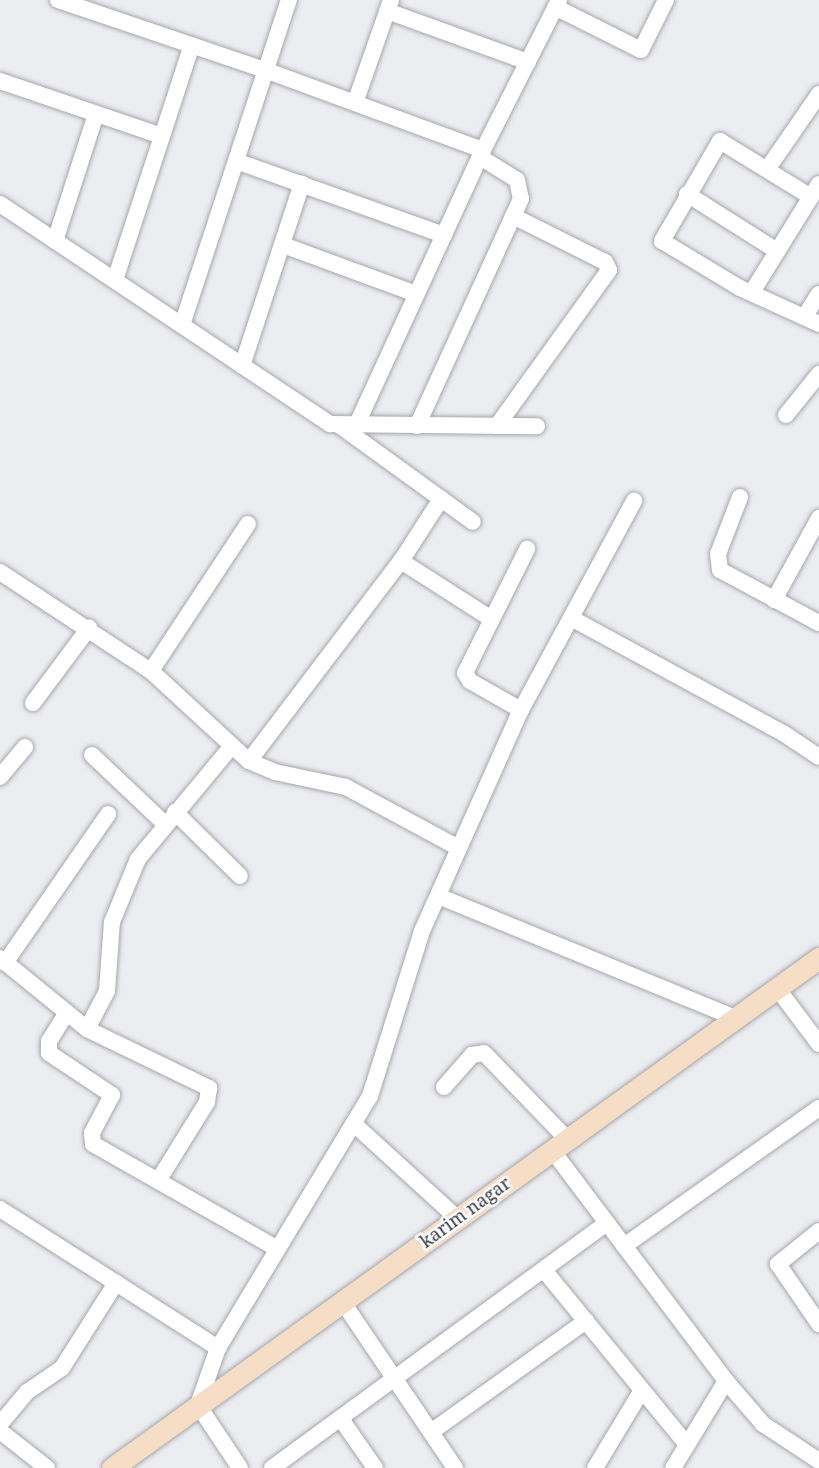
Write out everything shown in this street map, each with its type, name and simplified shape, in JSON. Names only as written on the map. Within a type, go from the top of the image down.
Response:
[{"type":"street","points":[[60,0],[265,69],[355,103],[482,154],[521,185],[513,216],[417,426]]},
{"type":"street","points":[[182,324],[289,0]]},
{"type":"street","points":[[356,426],[482,154],[557,4],[641,50],[666,0]]},
{"type":"street","points":[[355,103],[389,5],[528,62]]},
{"type":"street","points":[[115,280],[192,45]]},
{"type":"street","points":[[0,81],[162,136]]},
{"type":"street","points":[[768,168],[819,94]]},
{"type":"street","points":[[55,241],[96,114]]},
{"type":"street","points":[[752,292],[815,190],[720,141],[662,236],[664,245],[752,292],[812,320],[819,295]]},
{"type":"street","points":[[236,161],[444,235]]},
{"type":"street","points":[[242,366],[302,184]]},
{"type":"street","points":[[687,194],[777,251]]},
{"type":"street","points":[[0,204],[326,422],[356,426],[537,426]]},
{"type":"street","points":[[496,426],[609,270],[605,262],[513,216]]},
{"type":"street","points":[[282,245],[416,294]]},
{"type":"street","points":[[786,415],[819,374]]},
{"type":"street","points":[[339,425],[473,522]]},
{"type":"street","points":[[740,496],[717,562],[720,570],[819,623]]},
{"type":"street","points":[[249,761],[401,561],[441,499]]},
{"type":"street","points":[[240,1468],[198,1405],[218,1348],[276,1248],[354,1124],[377,1079],[417,946],[438,896],[521,710],[634,501]]},
{"type":"street","points":[[774,600],[819,518]]},
{"type":"street","points":[[151,671],[248,524]]},
{"type":"street","points":[[521,710],[470,681],[465,673],[490,618],[527,549]]},
{"type":"street","points":[[401,561],[490,618]]},
{"type":"street","points":[[0,572],[151,671],[230,747],[249,761],[275,772],[346,787],[460,848]]},
{"type":"street","points":[[571,618],[783,733],[819,757]]},
{"type":"street","points":[[33,704],[89,628]]},
{"type":"street","points":[[0,777],[25,747]]},
{"type":"street","points":[[87,1029],[108,984],[115,910],[141,854],[230,747]]},
{"type":"street","points":[[92,755],[240,876]]},
{"type":"street","points":[[108,814],[3,961],[87,1029],[209,1088],[210,1097],[158,1181]]},
{"type":"street","points":[[438,896],[736,1018]]},
{"type":"street","name":"karim nagar","points":[[117,1466],[819,958]]},
{"type":"street","points":[[777,988],[819,1044]]},
{"type":"street","points":[[66,1014],[49,1041],[49,1053],[111,1095],[90,1140],[276,1248]]},
{"type":"street","points":[[444,1087],[472,1055],[484,1053],[559,1145],[607,1223],[726,1381],[763,1424],[819,1461]]},
{"type":"street","points":[[624,1246],[819,1108]]},
{"type":"street","points":[[354,1124],[457,1218]]},
{"type":"street","points":[[0,1209],[218,1348]]},
{"type":"street","points":[[272,1468],[607,1223]]},
{"type":"street","points":[[819,1231],[778,1264],[819,1324]]},
{"type":"street","points":[[544,1270],[687,1445]]},
{"type":"street","points":[[0,1424],[27,1392],[62,1368],[116,1283]]},
{"type":"street","points":[[342,1301],[455,1468]]},
{"type":"street","points":[[431,1432],[586,1321]]},
{"type":"street","points":[[673,1468],[726,1381]]},
{"type":"street","points":[[594,1468],[642,1390]]},
{"type":"street","points":[[341,1419],[375,1468]]},
{"type":"street","points":[[0,1431],[47,1468]]}]
